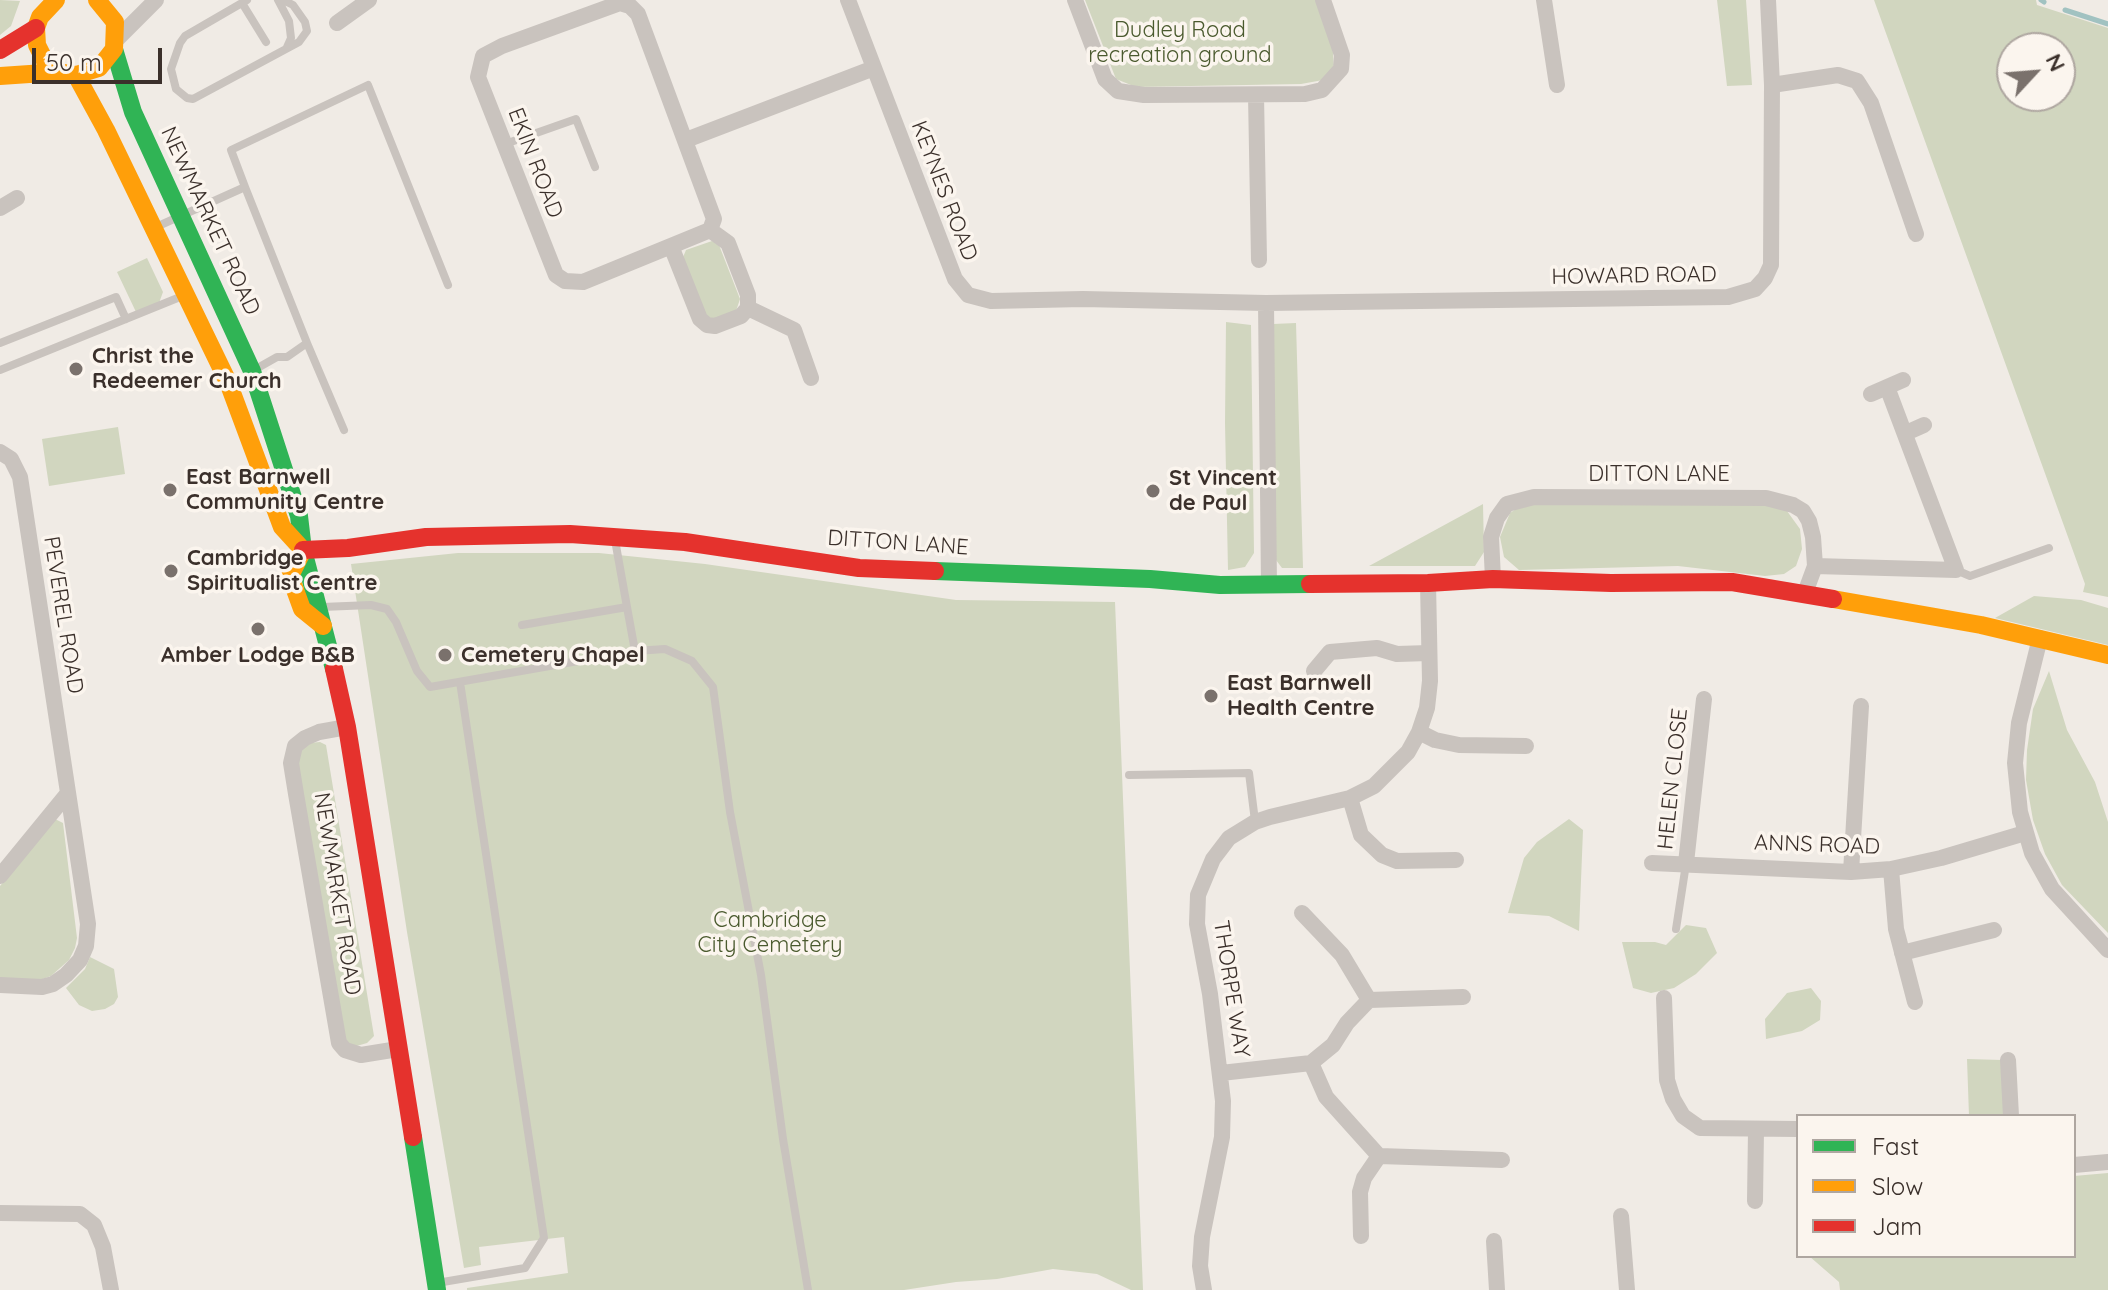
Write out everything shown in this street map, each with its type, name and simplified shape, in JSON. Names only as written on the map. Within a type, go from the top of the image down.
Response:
[{"type":"main road","name":"NEWMARKET ROAD","points":[[98,0],[115,22],[115,45],[133,112],[252,371],[299,516],[303,550],[325,628],[347,727],[437,1286]]},
{"type":"main road","name":"NEWMARKET ROAD","points":[[43,10],[37,45],[45,61],[67,74],[106,130],[228,382],[282,527],[303,550]]},
{"type":"main road","points":[[0,50],[43,10]]},
{"type":"main road","points":[[0,76],[67,74],[99,68],[115,45]]},
{"type":"main road","name":"DITTON LANE","points":[[303,550],[348,548],[426,537],[570,534],[685,542],[859,568],[1269,585],[1493,579],[1611,583],[1732,582],[2040,638],[2108,655]]},
{"type":"main road","name":"NEWMARKET ROAD","points":[[303,550],[289,575],[302,609],[325,628]]},
{"type":"street","points":[[115,45],[156,0]]},
{"type":"street","name":"KEYNES ROAD","points":[[848,0],[955,279],[968,295],[991,301],[1083,299],[1266,303]]},
{"type":"street","points":[[1075,0],[1105,79],[1118,91],[1144,95],[1305,94],[1322,90],[1341,69],[1342,55],[1323,0]]},
{"type":"street","points":[[1544,0],[1558,86]]},
{"type":"street","name":"HOWARD ROAD","points":[[1266,303],[1742,295],[1755,289],[1771,265],[1772,85],[1768,0]]},
{"type":"street","points":[[337,23],[359,3]]},
{"type":"street","name":"EKIN ROAD","points":[[620,3],[630,6],[638,14],[714,219],[710,230],[583,282],[565,281],[556,275],[478,77],[483,56],[588,6],[620,3]]},
{"type":"street","points":[[686,140],[874,68]]},
{"type":"street","points":[[1772,85],[1838,75],[1857,81],[1871,103],[1916,234]]},
{"type":"street","points":[[1256,95],[1259,260]]},
{"type":"street","points":[[0,208],[17,198]]},
{"type":"street","points":[[671,246],[700,319],[707,325],[715,326],[741,316],[748,308],[748,295],[728,243],[710,230]]},
{"type":"street","points":[[1266,303],[1269,585]]},
{"type":"street","points":[[748,308],[794,330],[811,378]]},
{"type":"street","points":[[1815,566],[1956,570],[1906,433],[1879,391],[1903,380]]},
{"type":"street","points":[[1906,433],[1924,425]]},
{"type":"street","name":"PEVEREL ROAD","points":[[0,452],[11,459],[20,477],[88,924],[86,946],[80,960],[66,975],[42,987],[0,985]]},
{"type":"street","name":"DITTON LANE","points":[[1493,579],[1491,537],[1497,518],[1507,504],[1534,497],[1766,498],[1803,511],[1813,537],[1815,566],[1805,593]]},
{"type":"street","name":"THORPE WAY","points":[[1204,1290],[1200,1266],[1202,1237],[1222,1137],[1221,1073],[1197,924],[1198,895],[1213,859],[1229,838],[1255,822],[1350,798],[1374,786],[1408,752],[1427,708],[1428,583]]},
{"type":"street","points":[[2040,638],[2019,723],[2015,763],[2016,789],[2025,833],[2052,889],[2108,950]]},
{"type":"street","points":[[1314,671],[1330,652],[1377,648],[1397,654],[1429,653]]},
{"type":"street","name":"HELEN CLOSE","points":[[1686,863],[1704,699]]},
{"type":"street","points":[[1851,872],[1861,706]]},
{"type":"street","name":"NEWMARKET ROAD","points":[[347,727],[305,738],[295,746],[291,763],[339,1043],[345,1050],[361,1055],[398,1049]]},
{"type":"street","points":[[1419,732],[1435,740],[1459,745],[1526,746]]},
{"type":"street","points":[[0,876],[68,793]]},
{"type":"street","points":[[1350,798],[1361,835],[1382,855],[1397,861],[1456,860]]},
{"type":"street","name":"ANNS ROAD","points":[[1652,863],[1851,872],[1891,869],[2025,833]]},
{"type":"street","points":[[1891,869],[1896,929],[1915,1002]]},
{"type":"street","points":[[1302,913],[1342,955],[1369,1000]]},
{"type":"street","points":[[1902,953],[1994,930]]},
{"type":"street","points":[[1221,1073],[1311,1063],[1333,1045],[1347,1023],[1369,1000],[1463,997]]},
{"type":"street","points":[[1664,998],[1667,1080],[1683,1116],[1700,1128],[1796,1129]]},
{"type":"street","points":[[2008,1060],[2011,1114]]},
{"type":"street","points":[[1311,1063],[1326,1097],[1379,1156],[1502,1160]]},
{"type":"street","points":[[1755,1201],[1756,1130]]},
{"type":"street","points":[[1361,1236],[1360,1192],[1364,1178],[1379,1156]]},
{"type":"street","points":[[2076,1165],[2108,1162]]},
{"type":"street","points":[[0,1213],[80,1214],[94,1225],[103,1247],[111,1290]]},
{"type":"street","points":[[1621,1216],[1627,1290]]},
{"type":"street","points":[[1494,1241],[1497,1290]]},
{"type":"lane","points":[[266,42],[245,2],[185,36],[171,69],[176,89],[193,99],[299,42],[307,31],[300,12],[280,0]]},
{"type":"lane","points":[[280,0],[291,29],[285,49]]},
{"type":"lane","points":[[344,430],[231,150],[368,85],[448,285]]},
{"type":"lane","points":[[504,144],[576,119],[595,167]]},
{"type":"lane","points":[[154,227],[245,187]]},
{"type":"lane","points":[[0,370],[186,294]]},
{"type":"lane","points":[[0,343],[116,297],[126,319]]},
{"type":"lane","points":[[228,382],[277,357],[287,357],[307,343]]},
{"type":"lane","points":[[615,537],[635,651]]},
{"type":"lane","points":[[1956,570],[1970,576],[2049,548]]},
{"type":"lane","points":[[319,607],[371,605],[387,609],[396,622],[417,671],[430,687],[635,651],[665,649],[692,661],[713,687],[730,812],[761,975],[783,1139],[808,1290]]},
{"type":"lane","points":[[522,625],[627,607]]},
{"type":"lane","points":[[437,1286],[525,1268],[544,1238],[460,682]]},
{"type":"lane","points":[[1129,775],[1249,773],[1255,822]]},
{"type":"lane","points":[[1676,929],[1686,863]]},
{"type":"green space","points":[[0,0],[20,1],[11,26],[0,35]]},
{"type":"green space","name":"Dudley Road recreation ground","points":[[1085,0],[1317,0],[1332,37],[1334,68],[1323,80],[1301,84],[1136,87],[1116,79]]},
{"type":"green space","points":[[1717,0],[1746,0],[1752,85],[1727,86]]},
{"type":"green space","points":[[1874,0],[2036,0],[2037,5],[2108,28],[2108,597],[2083,592],[2085,584]]},
{"type":"green space","points":[[712,241],[719,245],[740,299],[736,311],[713,321],[705,318],[681,262],[686,250]]},
{"type":"green space","points":[[147,258],[163,292],[159,303],[136,312],[117,272]]},
{"type":"green space","points":[[1226,322],[1251,325],[1254,553],[1245,567],[1228,570],[1225,423]]},
{"type":"green space","points":[[1296,323],[1303,568],[1282,568],[1276,560],[1273,324]]},
{"type":"green space","points":[[118,427],[125,474],[49,486],[42,439]]},
{"type":"green space","points":[[1773,501],[1787,511],[1800,529],[1802,549],[1796,566],[1784,574],[1765,576],[1678,566],[1519,570],[1504,557],[1500,537],[1510,513],[1523,504]]},
{"type":"green space","points":[[1483,504],[1484,552],[1475,566],[1369,566]]},
{"type":"green space","name":"Cambridge City Cemetery","points":[[458,553],[599,553],[705,564],[956,600],[1115,602],[1143,1290],[1131,1290],[1097,1274],[1053,1269],[904,1290],[467,1290],[568,1273],[564,1237],[479,1247],[481,1265],[464,1268],[407,932],[351,564]]},
{"type":"green space","points":[[2034,596],[2081,600],[2108,608],[2108,645],[1995,618]]},
{"type":"green space","points":[[2049,671],[2067,730],[2095,782],[2108,822],[2108,933],[2062,885],[2045,854],[2033,820],[2026,780],[2027,750],[2033,709]]},
{"type":"green space","points":[[320,742],[326,745],[374,1036],[367,1043],[353,1047],[343,1044],[296,764],[300,748]]},
{"type":"green space","points":[[55,819],[63,823],[77,938],[75,948],[69,960],[51,976],[40,980],[0,979],[0,886]]},
{"type":"green space","points":[[1569,819],[1583,830],[1579,931],[1549,916],[1508,913],[1524,858],[1537,842]]},
{"type":"green space","points":[[1686,925],[1706,928],[1717,953],[1696,974],[1674,988],[1651,993],[1633,988],[1622,942],[1666,945]]},
{"type":"green space","points":[[90,957],[114,969],[118,997],[114,1004],[105,1009],[92,1011],[79,1005],[66,988],[85,969]]},
{"type":"green space","points":[[1811,988],[1821,1001],[1820,1020],[1802,1031],[1766,1039],[1765,1019],[1787,993]]},
{"type":"green space","points":[[1967,1059],[2002,1060],[2004,1114],[1969,1114]]},
{"type":"green space","points":[[2108,1173],[2108,1290],[1840,1290],[1839,1282],[1811,1258],[2076,1258],[2076,1176]]},
{"type":"waterway","points":[[2065,10],[2108,24]]},
{"type":"traffic: fast","points":[[114,49],[133,112],[252,371],[299,516],[303,550],[334,669]]},
{"type":"traffic: fast","points":[[935,571],[1150,579],[1220,585],[1310,584]]},
{"type":"traffic: fast","points":[[413,1137],[437,1290]]},
{"type":"traffic: slow","points":[[56,0],[40,17],[36,28],[37,45],[45,61],[59,72],[76,75],[99,68],[114,49],[115,22],[97,0]]},
{"type":"traffic: slow","points":[[0,76],[59,72]]},
{"type":"traffic: slow","points":[[76,75],[106,130],[228,382],[282,527],[303,550]]},
{"type":"traffic: slow","points":[[303,550],[290,576],[302,609],[323,626]]},
{"type":"traffic: slow","points":[[1833,599],[1981,625],[2108,655]]},
{"type":"traffic: jam","points":[[0,50],[36,28]]},
{"type":"traffic: jam","points":[[303,550],[348,548],[426,537],[570,534],[685,542],[859,568],[935,571]]},
{"type":"traffic: jam","points":[[1310,584],[1493,579],[1611,583],[1732,582],[1833,599]]},
{"type":"traffic: jam","points":[[334,669],[347,727],[413,1137]]},
{"type":"place","name":"Christ the Redeemer Church","points":[[76,369]]},
{"type":"place","name":"East Barnwell Community Centre","points":[[170,490]]},
{"type":"place","name":"St Vincent de Paul","points":[[1153,491]]},
{"type":"place","name":"Cambridge Spiritualist Centre","points":[[171,571]]},
{"type":"place","name":"Amber Lodge B&B","points":[[258,629]]},
{"type":"place","name":"Cemetery Chapel","points":[[445,655]]},
{"type":"place","name":"East Barnwell Health Centre","points":[[1211,696]]}]
